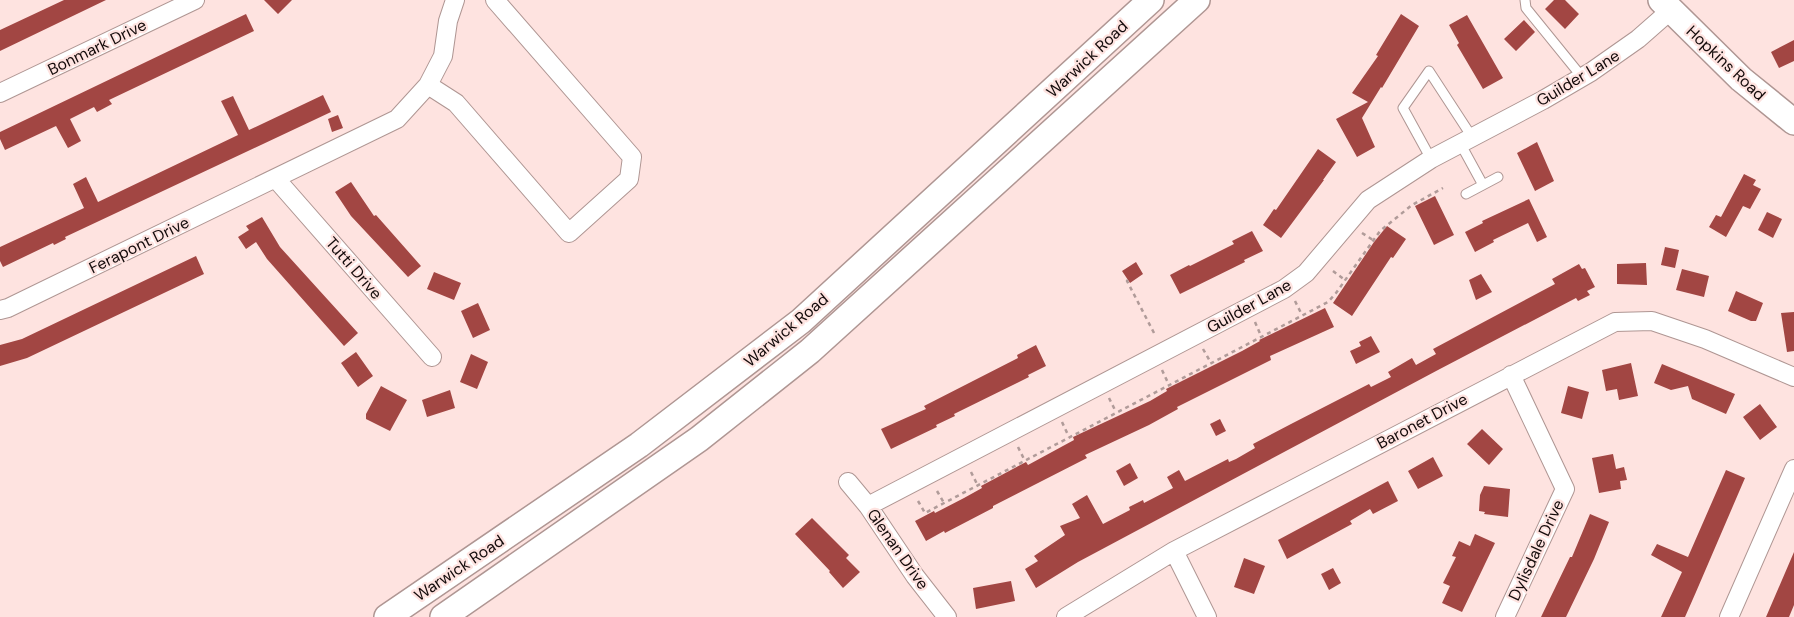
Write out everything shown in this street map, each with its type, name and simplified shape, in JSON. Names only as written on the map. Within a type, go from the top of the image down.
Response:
[{"type":"main road","name":"Warwick Road","points":[[387,617],[624,455],[801,321],[1151,0]]},
{"type":"main road","name":"Warwick Road","points":[[442,617],[699,439],[790,368],[1197,0]]},
{"type":"main road","name":"Hopkins Road","points":[[1666,5],[1741,79],[1794,122]]},
{"type":"street","name":"Bonmark Drive","points":[[0,93],[195,0]]},
{"type":"street","name":"Ferapont Drive","points":[[0,310],[8,308],[397,120],[428,85],[443,56],[448,21],[454,0]]},
{"type":"street","points":[[428,85],[456,103],[569,233],[629,179],[632,157],[495,0]]},
{"type":"street","name":"Guilder Lane","points":[[868,506],[1284,289],[1306,273],[1368,200],[1431,159],[1543,100],[1582,77],[1638,39],[1666,5]]},
{"type":"street","name":"Tutti Drive","points":[[276,179],[432,357]]},
{"type":"street","name":"Baronet Drive","points":[[1066,617],[1174,551],[1615,322],[1652,321],[1705,339],[1794,377]]},
{"type":"street","name":"Dylisdale Drive","points":[[1504,617],[1565,489],[1511,375]]},
{"type":"street","points":[[1729,617],[1794,469]]},
{"type":"street","name":"Glenan Drive","points":[[848,482],[868,506],[915,576],[947,617]]},
{"type":"street","points":[[1174,551],[1207,617]]},
{"type":"lane","points":[[1526,0],[1526,8],[1582,77]]},
{"type":"lane","points":[[1431,159],[1403,108],[1429,71],[1466,140],[1483,185]]},
{"type":"lane","points":[[1466,194],[1498,177]]},
{"type":"path","points":[[918,501],[925,513],[1328,302],[1389,222],[1412,205],[1443,188]]},
{"type":"path","points":[[1362,233],[1373,241]]},
{"type":"path","points":[[1333,271],[1345,280]]},
{"type":"path","points":[[1128,280],[1154,333]]},
{"type":"path","points":[[1295,301],[1302,315]]},
{"type":"path","points":[[1255,322],[1261,336]]},
{"type":"path","points":[[1203,349],[1211,363]]},
{"type":"path","points":[[1162,370],[1169,385]]},
{"type":"path","points":[[1109,398],[1116,413]]},
{"type":"path","points":[[1062,422],[1070,437]]},
{"type":"path","points":[[1018,447],[1026,461]]},
{"type":"path","points":[[971,472],[978,486]]},
{"type":"path","points":[[937,491],[944,503]]},
{"type":"building","points":[[64,0],[106,0],[0,51],[0,30]]},
{"type":"building","points":[[264,0],[292,0],[278,14]]},
{"type":"building","points":[[1554,0],[1565,0],[1579,14],[1565,29],[1545,9]]},
{"type":"building","points":[[246,14],[254,31],[109,100],[112,104],[97,112],[94,107],[70,119],[81,141],[68,148],[56,126],[5,150],[0,139],[0,132]]},
{"type":"building","points":[[1401,14],[1419,26],[1362,118],[1375,147],[1357,157],[1336,119],[1368,102],[1352,93],[1378,56],[1376,55]]},
{"type":"building","points":[[1467,15],[1503,78],[1483,89],[1457,45],[1459,43],[1449,25]]},
{"type":"building","points":[[1524,20],[1535,32],[1516,51],[1504,39]]},
{"type":"building","points":[[1794,40],[1794,61],[1779,68],[1771,52]]},
{"type":"building","points":[[323,95],[331,112],[65,237],[66,239],[54,245],[53,243],[3,267],[0,261],[0,247],[84,208],[73,184],[86,177],[98,202],[238,135],[221,101],[233,96],[249,130]]},
{"type":"building","points":[[338,115],[343,128],[332,132],[328,119]]},
{"type":"building","points":[[1537,142],[1554,181],[1535,191],[1517,153]]},
{"type":"building","points":[[1318,149],[1336,162],[1281,238],[1263,225],[1274,209],[1276,210]]},
{"type":"building","points":[[1744,174],[1756,180],[1753,185],[1761,189],[1750,209],[1743,206],[1726,237],[1709,227],[1716,215],[1721,217]]},
{"type":"building","points":[[351,182],[374,216],[376,215],[421,266],[408,277],[351,216],[335,192]]},
{"type":"building","points":[[1435,196],[1454,235],[1434,245],[1415,206]]},
{"type":"building","points":[[1529,199],[1547,237],[1537,242],[1528,223],[1493,240],[1494,242],[1475,252],[1465,232],[1483,223],[1482,221]]},
{"type":"building","points":[[1767,212],[1782,219],[1773,238],[1758,230]]},
{"type":"building","points":[[262,217],[280,247],[358,333],[344,346],[267,259],[256,242],[246,249],[238,237],[249,230],[246,226]]},
{"type":"building","points":[[1387,226],[1406,239],[1393,258],[1391,257],[1352,316],[1333,303]]},
{"type":"building","points":[[1252,231],[1263,251],[1180,294],[1170,275],[1234,244],[1232,241]]},
{"type":"building","points":[[1665,247],[1679,250],[1675,268],[1661,265]]},
{"type":"building","points":[[196,256],[204,274],[27,358],[0,366],[0,345],[22,339]]},
{"type":"building","points":[[1136,262],[1143,274],[1130,283],[1122,271]]},
{"type":"building","points":[[1646,263],[1647,285],[1617,284],[1617,264]]},
{"type":"building","points":[[1579,264],[1582,269],[1585,268],[1595,287],[1587,291],[1590,295],[1578,301],[1576,298],[1438,370],[1078,562],[1036,588],[1025,569],[1038,561],[1034,556],[1065,535],[1060,526],[1080,518],[1072,504],[1087,495],[1103,524],[1130,510],[1129,507],[1143,500],[1144,503],[1173,488],[1167,477],[1179,470],[1185,481],[1228,459],[1229,462],[1236,459],[1255,448],[1253,444],[1369,384],[1371,387],[1391,377],[1388,372],[1412,358],[1416,365],[1436,354],[1433,349],[1555,284],[1552,279]]},
{"type":"building","points":[[1682,269],[1709,276],[1704,297],[1676,290]]},
{"type":"building","points":[[434,272],[461,283],[454,300],[427,289]]},
{"type":"building","points":[[1481,274],[1492,292],[1476,300],[1469,280]]},
{"type":"building","points":[[1736,291],[1763,303],[1756,321],[1751,321],[1728,311]]},
{"type":"building","points":[[478,303],[490,330],[473,338],[461,311]]},
{"type":"building","points":[[1325,308],[1334,327],[1270,356],[1271,360],[1177,407],[1178,409],[1149,425],[1085,455],[1087,458],[945,533],[944,531],[926,541],[915,521],[964,498],[982,488],[981,486],[1026,462],[1028,465],[1074,440],[1073,437],[1150,401],[1167,391],[1166,389]]},
{"type":"building","points":[[1794,312],[1794,351],[1787,352],[1781,313]]},
{"type":"building","points":[[1371,336],[1380,352],[1356,364],[1350,351],[1361,346],[1359,342]]},
{"type":"building","points":[[1036,345],[1046,366],[1028,375],[1029,377],[954,414],[955,416],[936,425],[937,427],[891,449],[881,429],[926,409],[924,406],[1018,358],[1017,355]]},
{"type":"building","points":[[356,352],[373,376],[358,387],[341,363]]},
{"type":"building","points":[[471,354],[488,362],[477,389],[460,382]]},
{"type":"building","points":[[1631,363],[1638,396],[1619,400],[1617,389],[1606,391],[1602,370]]},
{"type":"building","points":[[1662,364],[1735,394],[1726,414],[1692,399],[1688,386],[1671,390],[1654,383]]},
{"type":"building","points":[[381,386],[407,400],[390,431],[366,419],[366,414]]},
{"type":"building","points":[[1568,386],[1589,392],[1582,419],[1561,413]]},
{"type":"building","points":[[450,390],[455,408],[427,417],[422,400]]},
{"type":"building","points":[[1760,404],[1777,427],[1760,440],[1743,417]]},
{"type":"building","points":[[1220,419],[1226,431],[1216,436],[1210,424]]},
{"type":"building","points":[[1482,429],[1503,449],[1489,465],[1467,444]]},
{"type":"building","points":[[1613,454],[1616,469],[1624,467],[1627,480],[1620,481],[1621,489],[1599,493],[1592,458]]},
{"type":"building","points":[[1433,457],[1443,476],[1418,489],[1408,471]]},
{"type":"building","points":[[1130,463],[1138,478],[1124,486],[1116,471]]},
{"type":"building","points":[[1726,470],[1745,478],[1685,617],[1661,617],[1682,572],[1651,555],[1657,544],[1688,557]]},
{"type":"building","points":[[1388,481],[1398,501],[1373,514],[1370,509],[1350,521],[1352,524],[1287,559],[1278,540]]},
{"type":"building","points":[[1484,486],[1510,489],[1508,517],[1484,514],[1485,512],[1479,511],[1480,495]]},
{"type":"building","points":[[1590,514],[1609,522],[1594,559],[1566,617],[1541,617],[1570,557],[1572,557]]},
{"type":"building","points":[[812,518],[849,555],[846,558],[860,572],[843,588],[830,571],[795,534]]},
{"type":"building","points":[[1475,534],[1495,543],[1462,612],[1442,603],[1450,586],[1443,583],[1456,557],[1452,556],[1459,541],[1470,546]]},
{"type":"building","points":[[1794,552],[1794,605],[1789,617],[1766,617]]},
{"type":"building","points":[[1244,558],[1265,566],[1254,594],[1234,587]]},
{"type":"building","points":[[1333,568],[1341,583],[1329,590],[1321,574]]},
{"type":"building","points":[[1011,581],[1015,601],[976,609],[973,588]]}]
